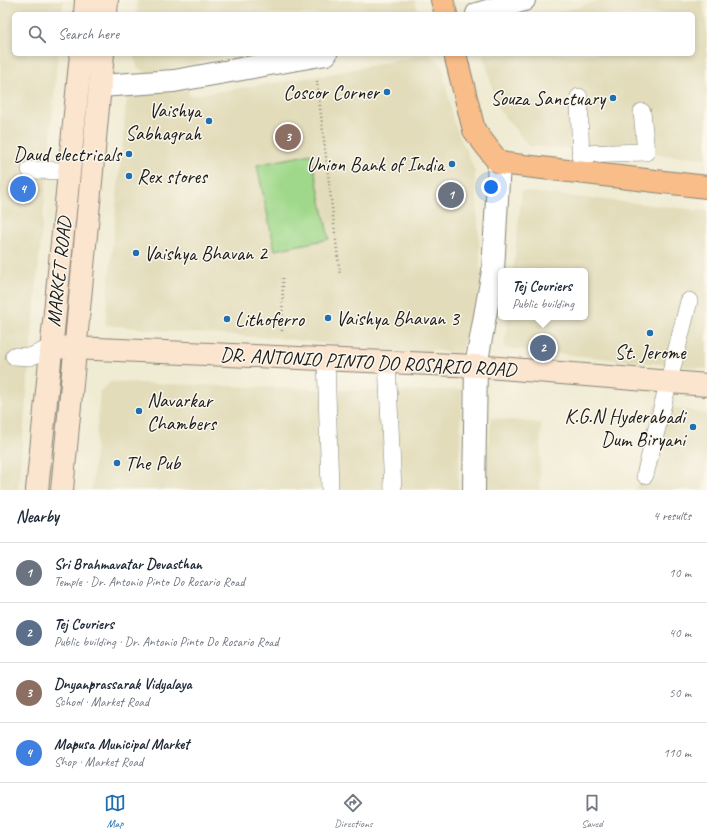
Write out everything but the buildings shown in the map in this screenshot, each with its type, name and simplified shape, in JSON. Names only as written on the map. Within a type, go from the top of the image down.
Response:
[{"type":"main road","points":[[85,12],[86,0]]},
{"type":"main road","points":[[106,12],[107,0]]},
{"type":"main road","points":[[442,0],[445,12]]},
{"type":"main road","name":"MARKET ROAD","points":[[37,490],[81,56]]},
{"type":"main road","name":"MARKET ROAD","points":[[62,490],[102,56]]},
{"type":"main road","points":[[456,56],[474,130],[499,163],[581,163],[707,187]]},
{"type":"main road","name":"DR. ANTONIO PINTO DO ROSARIO ROAD","points":[[52,347],[476,366],[707,385]]},
{"type":"street","points":[[483,12],[524,0]]},
{"type":"street","points":[[100,86],[174,81],[277,62],[319,56]]},
{"type":"street","points":[[474,490],[476,366],[493,270],[499,163]]},
{"type":"lane","points":[[579,98],[581,163],[646,152],[642,112]]},
{"type":"lane","points":[[30,170],[69,172]]},
{"type":"lane","points":[[645,475],[689,301]]},
{"type":"lane","points":[[14,356],[30,357],[52,347]]},
{"type":"lane","points":[[326,359],[330,490]]},
{"type":"lane","points":[[387,362],[394,490]]},
{"type":"path","points":[[319,56],[317,76],[340,275]]},
{"type":"path","points":[[280,358],[283,275]]},
{"type":"shaded area","points":[[0,0],[63,0],[62,12],[12,12],[12,56],[58,56],[18,490],[0,490]]},
{"type":"shaded area","points":[[137,0],[415,0],[418,11],[413,12],[136,12]]},
{"type":"shaded area","points":[[601,0],[702,0],[707,28],[707,158],[529,146],[498,109],[484,56],[695,56],[695,12],[562,12]]},
{"type":"shaded area","points":[[134,56],[227,56],[148,74],[137,67]]},
{"type":"shaded area","points":[[417,56],[431,56],[442,65],[453,121],[475,171],[482,287],[460,354],[431,350],[431,356],[277,338],[174,332],[106,325],[105,322],[127,95],[189,89],[189,96],[324,75]]},
{"type":"shaded area","points":[[522,191],[707,211],[707,369],[504,348],[508,320],[588,320],[588,268],[513,268]]},
{"type":"shaded area","points":[[111,382],[401,392],[462,389],[458,490],[92,490],[100,391]]},
{"type":"shaded area","points":[[655,404],[707,414],[707,462],[704,475],[669,471],[705,476],[702,490],[636,490]]},
{"type":"shaded area","points":[[491,418],[541,423],[540,490],[484,490]]},
{"type":"green space","points":[[311,154],[329,239],[275,250],[257,165]]},
{"type":"place","name":"Coscor Corner","points":[[387,92]]},
{"type":"place","name":"Souza Sanctuary","points":[[613,98]]},
{"type":"place","name":"Vaishya Sabhagrah","points":[[209,121]]},
{"type":"place","name":"Dnyanprassarak Vidyalaya","points":[[288,137]]},
{"type":"place","name":"Daud electricals","points":[[129,154]]},
{"type":"place","name":"Union Bank of India","points":[[452,164]]},
{"type":"place","name":"Rex stores","points":[[129,176]]},
{"type":"place","name":"Mapusa Municipal Market","points":[[23,189]]},
{"type":"place","name":"Sri Brahmavatar Devasthan","points":[[451,195]]},
{"type":"place","name":"Vaishya Bhavan 2","points":[[136,253]]},
{"type":"place","name":"Vaishya Bhavan 3","points":[[328,318]]},
{"type":"place","name":"Lithoferro","points":[[227,319]]},
{"type":"place","name":"St. Jerome","points":[[650,333]]},
{"type":"place","name":"Tej Couriers","points":[[543,348]]},
{"type":"place","name":"Navarkar Chambers","points":[[139,411]]},
{"type":"place","name":"K.G.N Hyderabadi Dum Biryani","points":[[693,427]]},
{"type":"place","name":"The Pub","points":[[117,463]]}]
